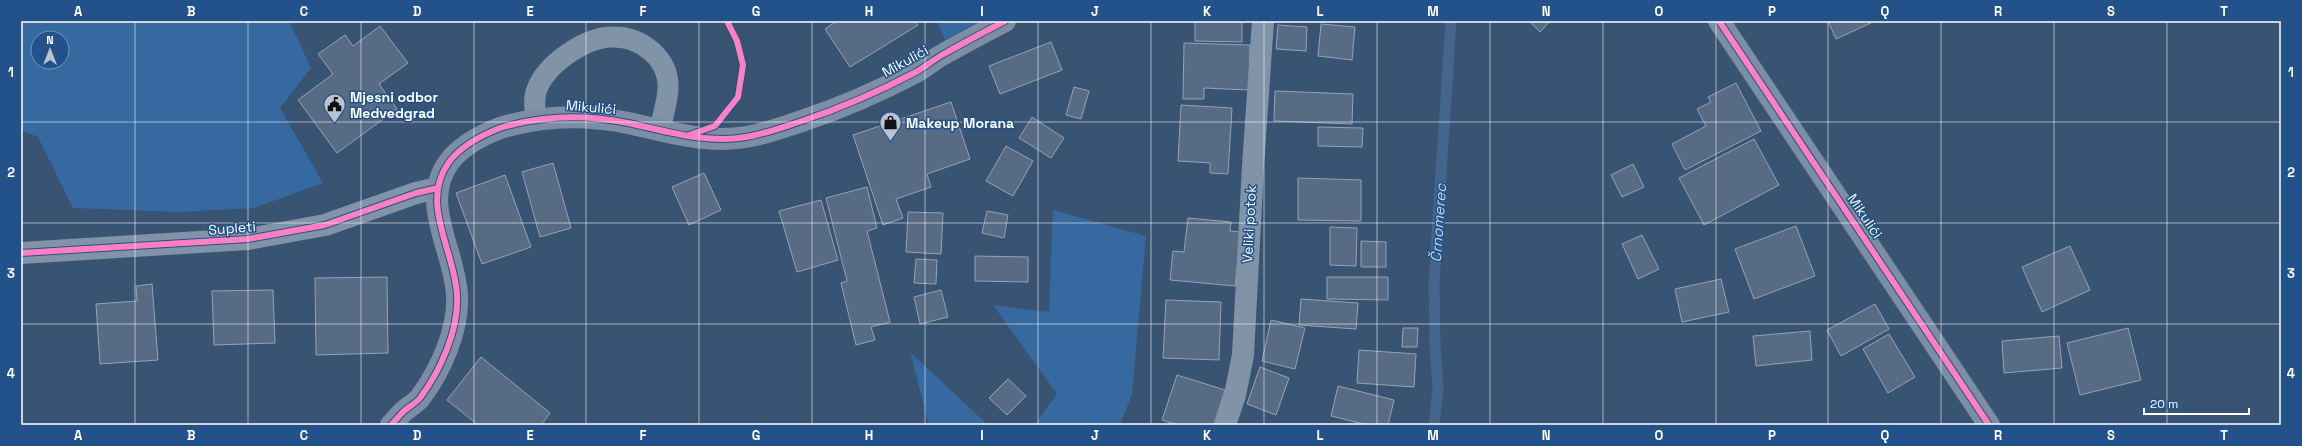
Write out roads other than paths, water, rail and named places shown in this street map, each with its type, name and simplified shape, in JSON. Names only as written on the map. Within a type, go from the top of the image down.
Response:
[{"type":"street","name":"Mikulići","points":[[391,425],[404,411],[419,399],[442,359],[454,328],[458,296],[454,266],[441,233],[437,211],[438,188],[441,175],[459,151],[491,132],[536,119],[590,117],[660,130],[722,139],[767,133],[837,109],[917,71],[940,56],[1005,21]]},
{"type":"street","name":"Veliki potok","points":[[1225,425],[1235,395],[1243,355],[1253,166],[1263,21]]},
{"type":"street","name":"Mikulići","points":[[1719,21],[1989,425]]},
{"type":"street","name":"Supleti","points":[[21,253],[96,250],[255,238],[325,225],[416,193],[438,188]]},
{"type":"lane","points":[[536,119],[534,98],[537,89],[548,70],[570,52],[596,40],[614,37],[630,40],[649,48],[659,58],[668,88],[660,130]]},
{"type":"waterway","name":"Črnomerec","points":[[1434,425],[1438,389],[1435,345],[1434,281],[1451,21]]},
{"type":"place","name":"Mjesni odbor Medvedgrad","points":[[334,124]]},
{"type":"place","name":"Makeup Morana","points":[[890,142]]}]
